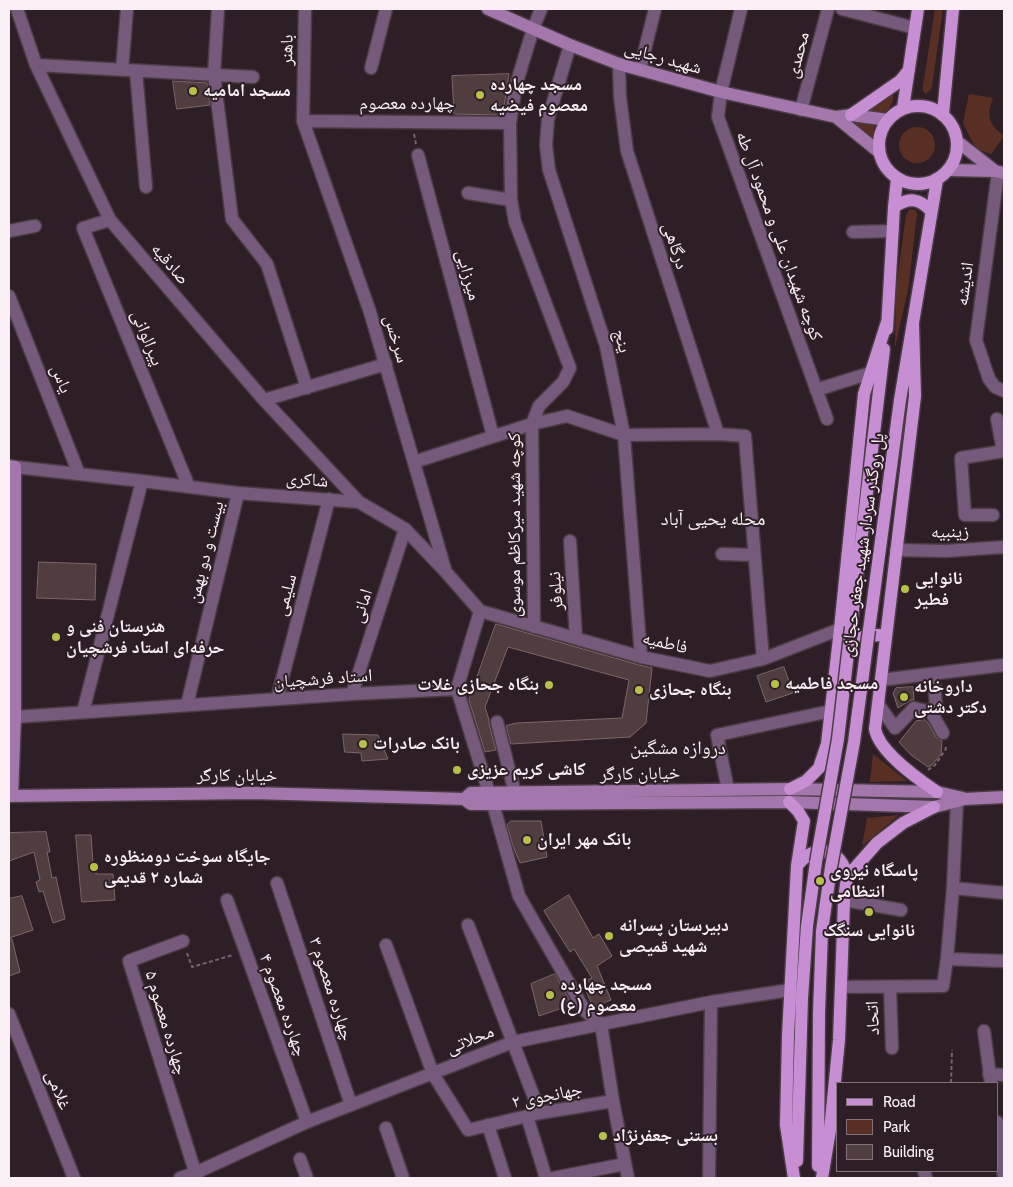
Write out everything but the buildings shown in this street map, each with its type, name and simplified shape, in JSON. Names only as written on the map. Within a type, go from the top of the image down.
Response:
[{"type":"main road","name":"شهید رجایی","points":[[488,9],[570,45],[640,70],[721,92],[801,110],[836,117],[851,115],[888,120]]},
{"type":"main road","points":[[904,108],[918,9]]},
{"type":"main road","points":[[943,114],[953,9]]},
{"type":"main road","points":[[851,115],[900,81],[909,70]]},
{"type":"main road","points":[[914,106],[924,106],[943,114],[950,122],[958,142],[955,157],[948,170],[937,180],[924,184],[910,184],[890,173],[884,165],[880,152],[880,137],[888,120],[904,108],[914,106]]},
{"type":"main road","name":"شهید رجایی","points":[[836,117],[880,152]]},
{"type":"main road","points":[[958,142],[999,172]]},
{"type":"main road","points":[[948,170],[999,172]]},
{"type":"main road","points":[[789,796],[819,768],[827,744],[846,628],[864,394],[887,322],[894,207],[898,179]]},
{"type":"main road","points":[[937,180],[913,324],[915,396],[875,729],[877,737],[885,748],[916,778],[937,792],[961,800]]},
{"type":"main road","points":[[894,207],[902,201],[913,200],[924,204],[931,211]]},
{"type":"main road","name":"پل روگذر سردار شهید جعفر حجازی","points":[[796,1178],[807,926],[816,862],[838,739],[846,628],[887,322]]},
{"type":"main road","name":"پل روگذر سردار شهید جعفر حجازی","points":[[820,1178],[818,1141],[819,1013],[822,931],[831,867],[854,742],[900,400],[913,324]]},
{"type":"main road","points":[[11,796],[15,717],[12,466]]},
{"type":"main road","points":[[846,628],[853,635],[886,634]]},
{"type":"main road","name":"خیابان کارگر","points":[[11,796],[253,793],[464,799],[471,804],[515,793],[728,790],[789,796]]},
{"type":"main road","points":[[789,796],[937,792]]},
{"type":"main road","points":[[789,796],[934,807]]},
{"type":"main road","points":[[789,796],[804,821],[797,866],[788,1035],[786,1125],[796,1178]]},
{"type":"main road","name":"خیابان کارگر","points":[[491,799],[789,796]]},
{"type":"main road","points":[[847,876],[877,843],[903,823],[934,807],[961,800],[1004,797]]},
{"type":"main road","points":[[797,866],[802,858],[809,854],[818,851],[826,852],[841,860],[847,876],[844,900],[836,1082]]},
{"type":"main road","points":[[820,1178],[830,1130],[836,1084]]},
{"type":"street","name":"صادقیه","points":[[17,9],[36,65],[110,220],[264,400],[359,502]]},
{"type":"street","points":[[122,70],[127,9]]},
{"type":"street","points":[[218,9],[214,75],[232,219],[267,264],[306,388]]},
{"type":"street","name":"باهنر","points":[[303,121],[305,9]]},
{"type":"street","points":[[371,68],[386,9]]},
{"type":"street","name":"کوچه شهید میرکاظم موسوی","points":[[534,626],[532,424],[539,406],[563,382],[570,368],[515,222],[512,200],[510,123],[516,85],[533,29],[542,9]]},
{"type":"street","points":[[640,70],[655,9]]},
{"type":"street","name":"کوچه شهیدان علی و محمود آل طه","points":[[741,9],[721,92],[718,117],[826,419]]},
{"type":"street","name":"محمدی","points":[[801,110],[828,9]]},
{"type":"street","points":[[842,9],[915,28]]},
{"type":"street","name":"ینج","points":[[570,45],[548,119],[546,145],[549,170],[606,346],[624,435],[641,657]]},
{"type":"street","name":"درگاهی","points":[[619,64],[620,97],[627,150],[718,434]]},
{"type":"street","points":[[36,65],[253,77]]},
{"type":"street","points":[[136,71],[146,187]]},
{"type":"street","name":"چهارده معصوم","points":[[303,121],[510,123]]},
{"type":"street","name":"سرخس","points":[[303,121],[370,312],[446,571]]},
{"type":"street","name":"میرزایی","points":[[418,155],[493,436]]},
{"type":"street","name":"اندیشه","points":[[999,172],[976,340],[989,379],[995,387],[1004,391]]},
{"type":"street","points":[[468,193],[512,200]]},
{"type":"street","name":"پیرالوانی","points":[[110,220],[83,228],[189,487]]},
{"type":"street","points":[[9,231],[35,226]]},
{"type":"street","points":[[853,232],[893,230]]},
{"type":"street","name":"یاس","points":[[9,296],[12,310],[80,474]]},
{"type":"street","points":[[264,400],[386,364]]},
{"type":"street","points":[[816,390],[870,373]]},
{"type":"street","points":[[414,462],[532,424],[567,416],[624,435],[718,434],[745,436],[763,659]]},
{"type":"street","points":[[993,515],[965,516],[961,458],[1003,451],[997,419]]},
{"type":"street","name":"شاکری","points":[[12,466],[238,494],[359,502],[405,529],[446,571],[480,611]]},
{"type":"street","points":[[82,712],[142,481]]},
{"type":"street","name":"بیست و دو بهمن","points":[[187,705],[238,494]]},
{"type":"street","name":"سلیمی","points":[[277,699],[330,499]]},
{"type":"street","name":"امانی","points":[[352,694],[405,529]]},
{"type":"street","name":"نیلوفر","points":[[570,541],[576,638]]},
{"type":"street","name":"زینبیه","points":[[896,550],[946,551],[1004,546]]},
{"type":"street","points":[[722,554],[754,555]]},
{"type":"street","points":[[480,611],[457,689],[491,799],[518,896],[585,1011],[601,1024],[624,1164],[628,1178]]},
{"type":"street","name":"فاطمیه","points":[[480,611],[641,657],[710,671],[763,659],[846,628]]},
{"type":"street","points":[[881,680],[1004,666]]},
{"type":"street","points":[[931,712],[936,704],[933,674]]},
{"type":"street","name":"استاد فرشچیان","points":[[15,717],[352,694],[457,689]]},
{"type":"street","points":[[878,704],[895,728],[914,708],[931,712],[943,733]]},
{"type":"street","points":[[728,790],[717,736],[831,711]]},
{"type":"street","points":[[497,722],[515,793]]},
{"type":"street","points":[[841,987],[943,986],[948,959],[961,800]]},
{"type":"street","name":"چهارده معصوم ۳","points":[[277,883],[352,1105]]},
{"type":"street","points":[[953,888],[1004,893]]},
{"type":"street","name":"چهارده معصوم ۴","points":[[227,900],[307,1122]]},
{"type":"street","points":[[844,900],[901,910]]},
{"type":"street","points":[[468,925],[513,1042],[533,1115],[546,1178]]},
{"type":"street","name":"چهارده معصوم ۵","points":[[183,941],[129,961],[196,1175]]},
{"type":"street","points":[[386,945],[433,1074]]},
{"type":"street","points":[[948,959],[1004,961]]},
{"type":"street","name":"اتحاد","points":[[890,987],[892,1048]]},
{"type":"street","name":"محلاتی","points":[[180,1178],[196,1175],[307,1122],[513,1042],[711,1002],[790,990]]},
{"type":"street","points":[[709,1178],[711,1002]]},
{"type":"street","name":"غلامی","points":[[9,1014],[74,1178]]},
{"type":"street","points":[[984,1031],[990,1078],[1004,1075]]},
{"type":"street","name":"جهانجوی ۲","points":[[433,1074],[468,1130],[533,1115],[613,1101]]},
{"type":"street","points":[[488,1126],[505,1178]]},
{"type":"street","points":[[386,1128],[403,1178]]},
{"type":"street","points":[[998,1130],[1004,1177]]},
{"type":"street","points":[[300,1159],[307,1178]]},
{"type":"street","points":[[553,1178],[624,1164]]},
{"type":"path","points":[[411,122],[418,155]]},
{"type":"path","points":[[916,778],[935,765],[946,749],[943,733]]},
{"type":"path","points":[[183,941],[192,967],[245,951]]},
{"type":"path","points":[[951,1082],[952,1050]]},
{"type":"green space","points":[[935,9],[943,9],[932,87],[925,94],[923,86]]},
{"type":"green space","points":[[893,92],[892,103],[885,112],[864,111]]},
{"type":"green space","points":[[969,94],[993,98],[989,115],[990,120],[995,128],[1004,136],[991,154],[976,149],[963,123]]},
{"type":"green space","points":[[847,119],[872,124],[874,126],[873,137],[871,138]]},
{"type":"green space","points":[[917,127],[924,128],[930,132],[934,138],[934,152],[930,158],[924,162],[917,163],[910,162],[904,158],[900,152],[899,145],[900,138],[904,132],[910,128]]},
{"type":"green space","points":[[910,209],[915,210],[917,214],[908,290],[895,348],[896,289],[906,215]]},
{"type":"green space","points":[[873,754],[907,781],[870,782]]},
{"type":"green space","points":[[899,815],[862,846],[867,818]]},
{"type":"place","name":"مسجد امامیه","points":[[193,91]]},
{"type":"place","name":"مسجد چهارده معصوم فیضیه","points":[[480,95]]},
{"type":"place","name":"نانوایی فطیر","points":[[905,589]]},
{"type":"place","name":"هنرستان فنی و حرفه‌ای استاد فرشچیان","points":[[56,637]]},
{"type":"place","name":"مسجد فاطمیه","points":[[775,684]]},
{"type":"place","name":"بنگاه جحازی غلات","points":[[549,685]]},
{"type":"place","name":"بنگاه جحازی","points":[[639,690]]},
{"type":"place","name":"داروخانه دکتر دشتی","points":[[904,697]]},
{"type":"place","name":"بانک صادرات","points":[[363,744]]},
{"type":"place","name":"کاشی کریم عزیزی","points":[[457,770]]},
{"type":"place","name":"بانک مهر ایران","points":[[527,840]]},
{"type":"place","name":"جایگاه سوخت دومنظوره شماره ۲ قدیمی","points":[[94,867]]},
{"type":"place","name":"پاسگاه نیروی انتظامی","points":[[820,881]]},
{"type":"place","name":"نانوایی سنگک","points":[[869,912]]},
{"type":"place","name":"دبیرستان پسرانه شهید قمیصی","points":[[609,936]]},
{"type":"place","name":"مسجد چهارده معصوم (ع)","points":[[550,995]]},
{"type":"place","name":"بستنی جعفرنژاد","points":[[603,1136]]},
{"type":"district","name":"محله یحیی آباد","points":[[713,519]]},
{"type":"district","name":"دروازه مشگین","points":[[678,748]]}]
